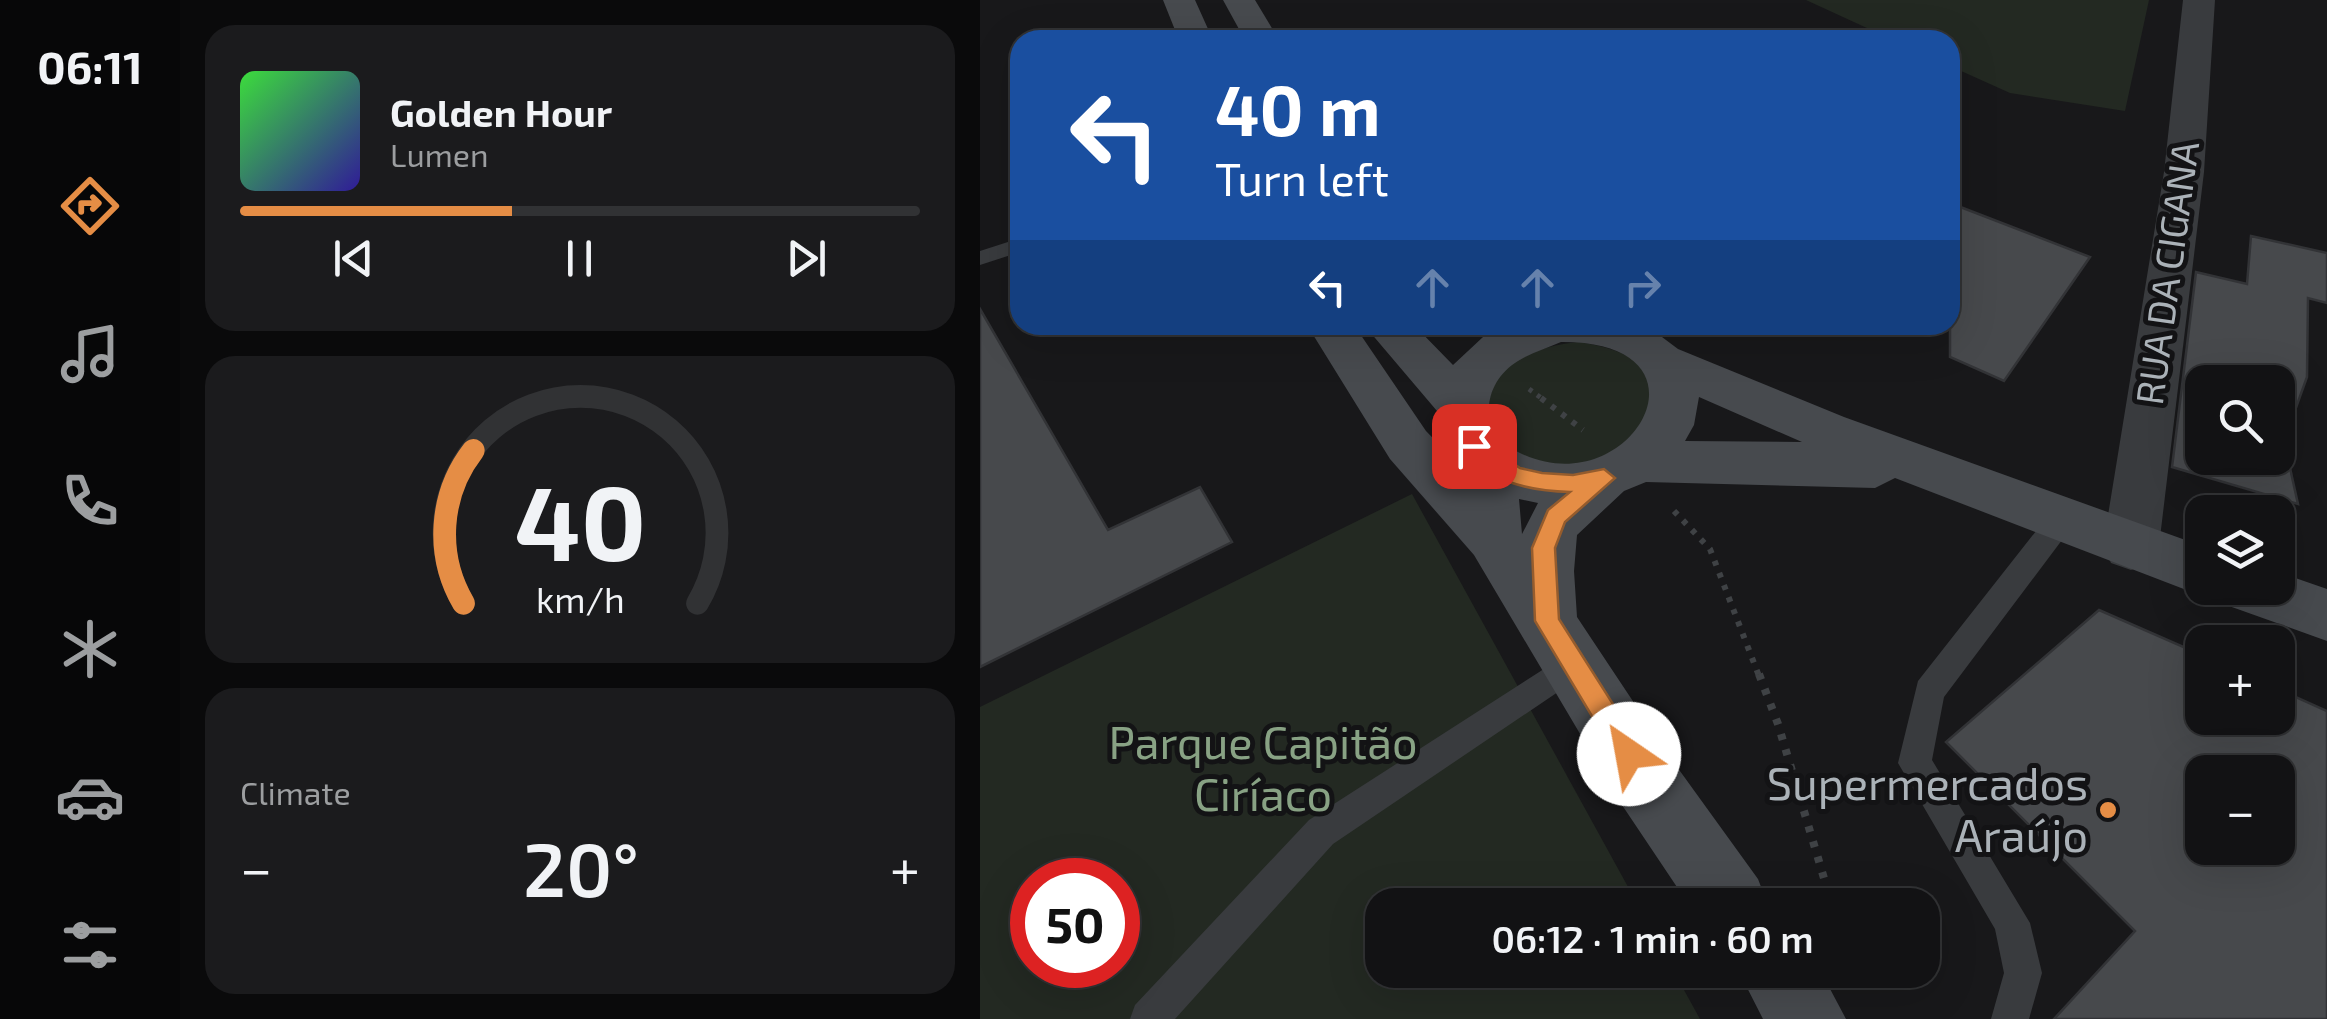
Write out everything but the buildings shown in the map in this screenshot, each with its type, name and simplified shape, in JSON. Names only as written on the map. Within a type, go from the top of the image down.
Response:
[{"type":"main road","points":[[1179,0],[1192,30]]},
{"type":"main road","points":[[1239,0],[1256,30]]},
{"type":"main road","points":[[1336,335],[1408,445],[1494,539],[1721,888]]},
{"type":"main road","points":[[1397,335],[1461,405]]},
{"type":"main road","points":[[1524,335],[1486,358],[1466,384],[1461,405],[1468,436],[1490,462],[1514,475],[1573,484],[1624,468],[1822,462],[1933,472]]},
{"type":"main road","points":[[1560,643],[1544,548],[1550,532],[1565,507],[1653,449],[1668,429],[1676,408],[1674,383],[1662,361],[1642,343],[1623,335]]},
{"type":"main road","points":[[1662,361],[1933,472],[2185,565]]},
{"type":"main road","points":[[1490,462],[1494,539]]},
{"type":"main road","points":[[2295,603],[2327,614]]},
{"type":"main road","points":[[1787,988],[1807,1019]]},
{"type":"street","name":"RUA DA CIGANA","points":[[2131,546],[2184,172],[2199,0]]},
{"type":"lane","points":[[980,258],[1010,248]]},
{"type":"lane","points":[[2010,1019],[2023,973],[2012,924],[1915,763],[1928,692],[2061,520]]},
{"type":"lane","points":[[1149,1019],[1321,832],[1560,643]]},
{"type":"path","points":[[1486,358],[1624,468],[1710,550],[1778,724],[1827,888]]},
{"type":"green space","points":[[1806,0],[2149,0],[2125,111],[2010,93],[1960,70],[1960,30],[1871,30]]},
{"type":"green space","points":[[1578,342],[1622,354],[1641,366],[1652,386],[1646,427],[1620,449],[1602,458],[1562,465],[1529,459],[1505,443],[1492,421],[1490,396],[1503,372],[1532,353]]},
{"type":"green space","name":"Parque Capitão Ciríaco","points":[[1412,494],[1629,888],[1365,888],[1365,988],[1683,988],[1700,1019],[980,1019],[980,707]]},
{"type":"place","name":"Supermercados Araújo","points":[[2108,810]]},
{"type":"route","points":[[1474,446],[1490,462],[1514,475],[1542,482],[1573,484],[1604,478],[1556,516],[1544,548],[1547,621],[1629,754]]}]
